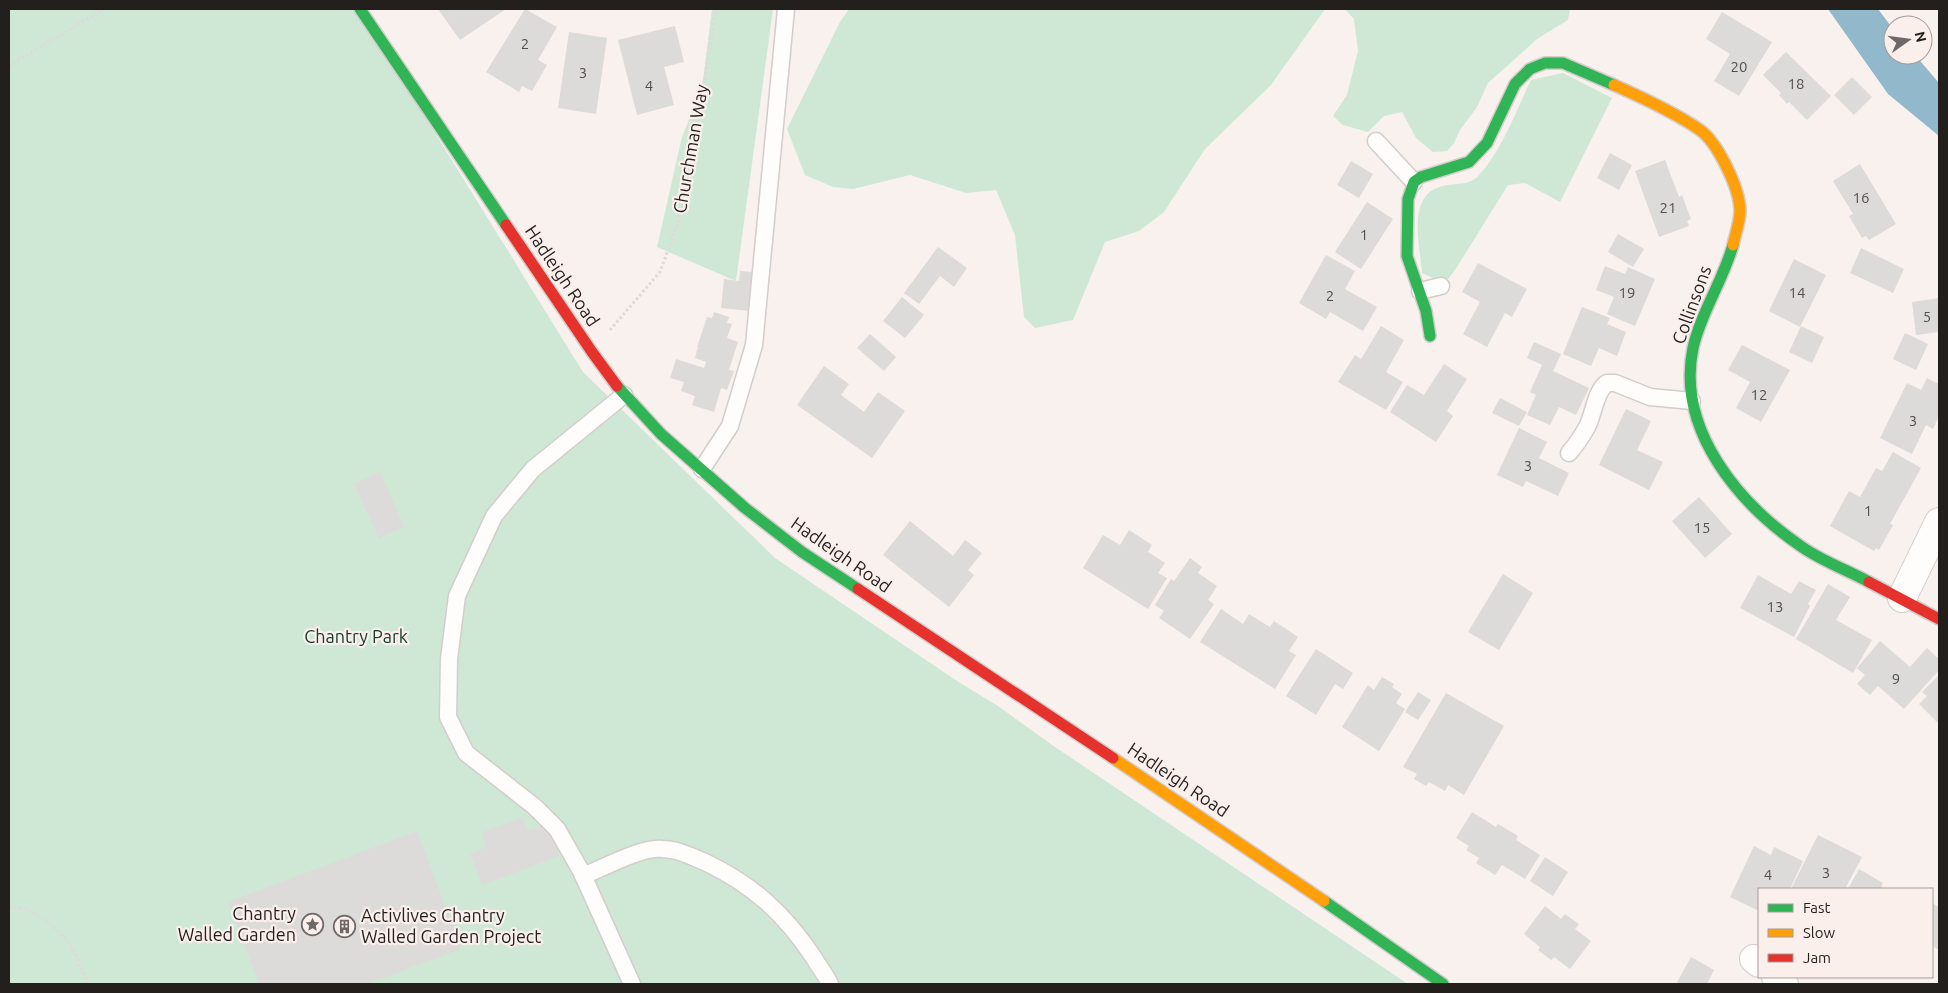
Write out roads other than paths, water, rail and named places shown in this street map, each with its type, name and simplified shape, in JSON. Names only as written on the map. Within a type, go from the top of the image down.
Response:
[{"type":"street","name":"Hadleigh Road","points":[[360,9],[592,352],[624,395],[661,434],[745,508],[802,552],[1208,821],[1444,984]]},
{"type":"street","name":"Collinsons","points":[[1414,182],[1430,173],[1450,169],[1469,162],[1487,143],[1515,84],[1530,68],[1545,63],[1563,63],[1622,89],[1686,121],[1702,132],[1726,163],[1734,182],[1740,211],[1737,231],[1702,319],[1693,348],[1690,371],[1692,401],[1696,418],[1709,449],[1738,490],[1764,518],[1803,548],[1939,619]]},
{"type":"street","points":[[1414,182],[1408,199],[1407,256],[1426,311],[1430,336]]},
{"type":"street","points":[[1902,598],[1939,522]]},
{"type":"lane","points":[[702,469],[730,426],[754,345],[786,9]]},
{"type":"lane","points":[[1376,141],[1414,182]]},
{"type":"lane","points":[[1420,291],[1442,286]]},
{"type":"lane","points":[[1569,453],[1593,416],[1601,389],[1608,383],[1615,383],[1650,397],[1692,401]]},
{"type":"lane","points":[[624,395],[533,468],[494,516],[457,596],[448,659],[448,717],[466,753],[535,806],[557,829],[583,876],[632,984]]},
{"type":"lane","points":[[583,876],[644,851],[660,848],[680,851],[729,874],[772,905],[802,939],[830,984]]},
{"type":"water","points":[[1828,9],[1878,9],[1883,16],[1883,65],[1924,65],[1939,83],[1939,136],[1888,94]]},
{"type":"place","name":"Chantry Walled Garden","points":[[312,924]]},
{"type":"place","name":"Activlives Chantry Walled Garden Project","points":[[345,926]]},
{"type":"park label","name":"Chantry Park","points":[[356,637]]}]
